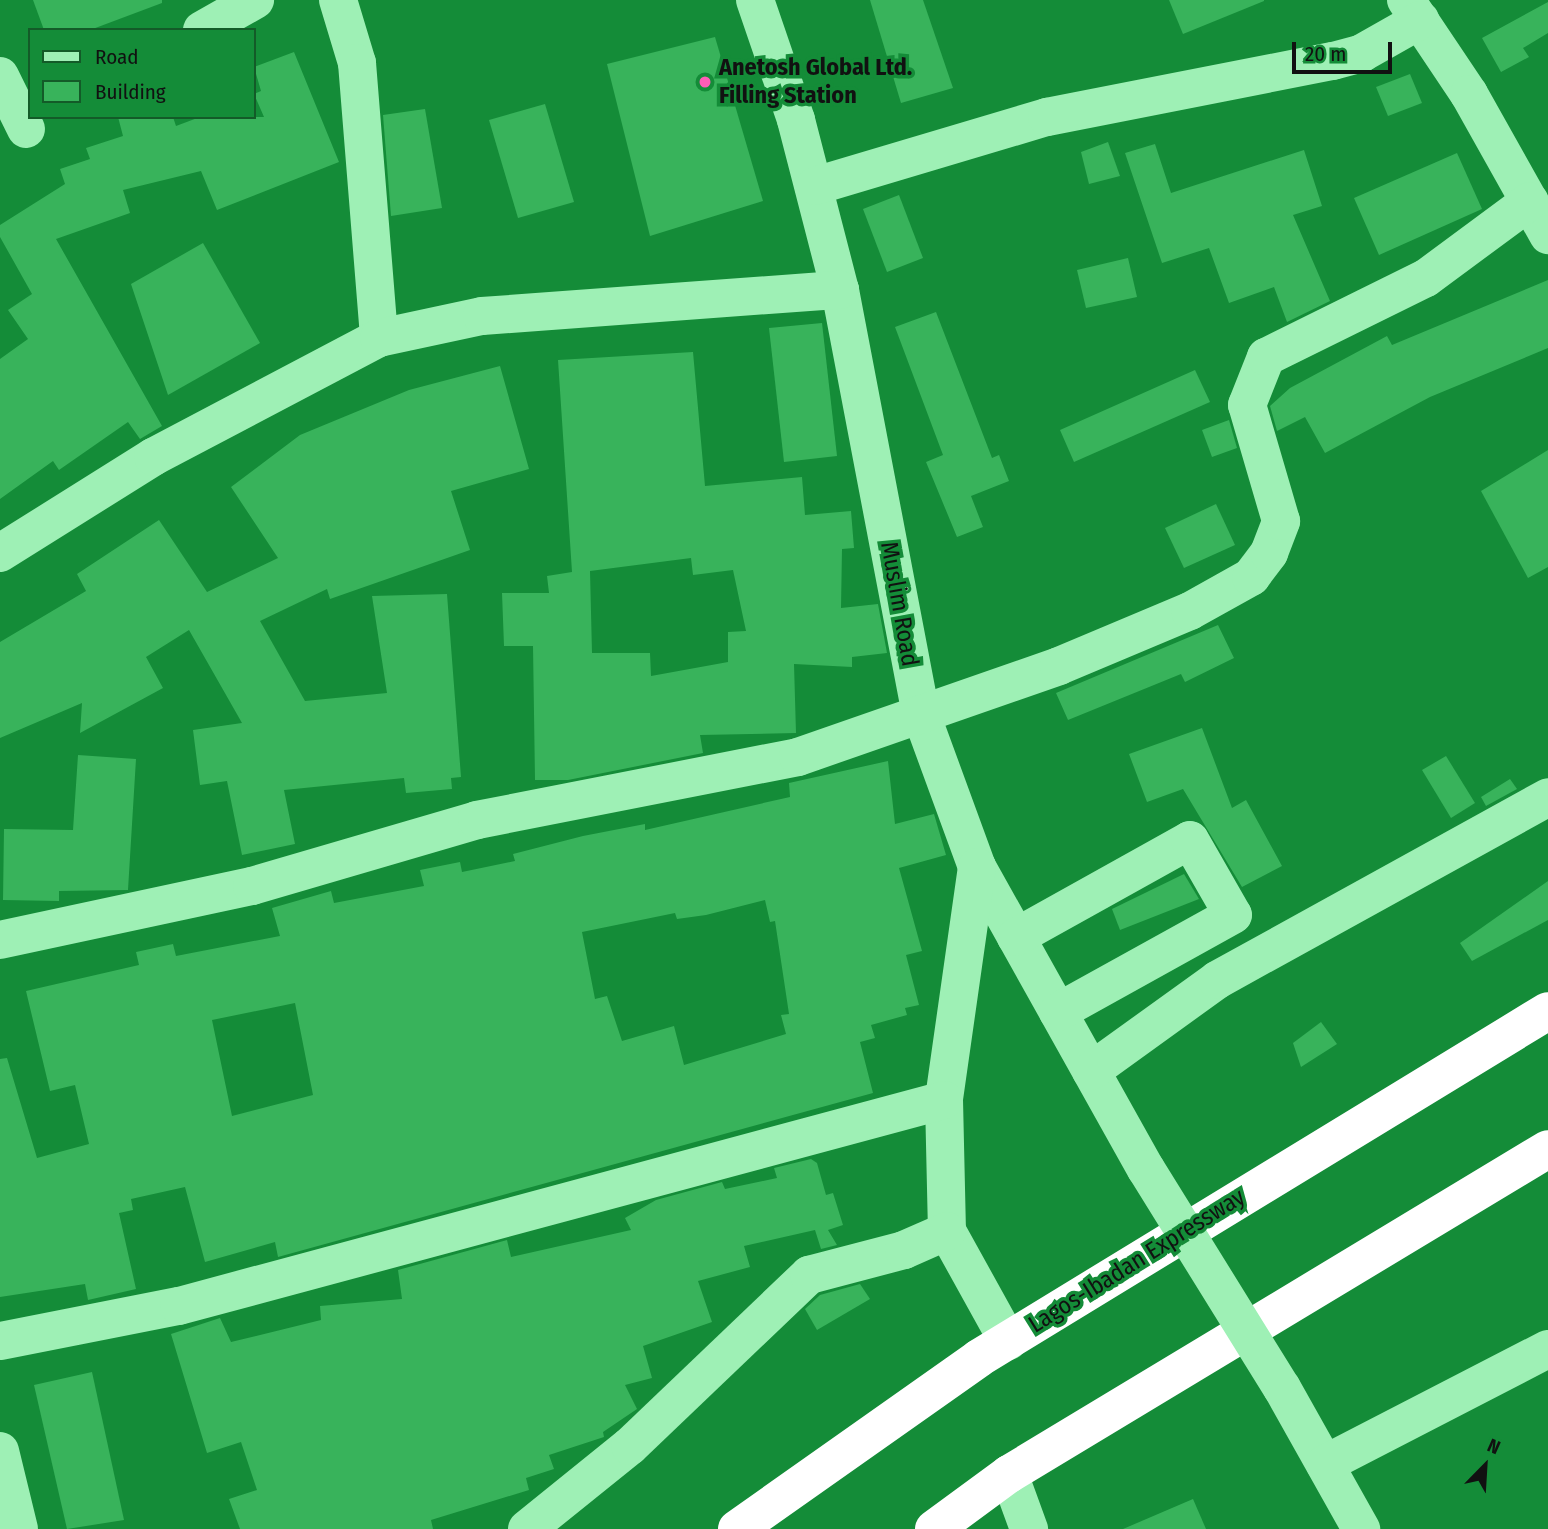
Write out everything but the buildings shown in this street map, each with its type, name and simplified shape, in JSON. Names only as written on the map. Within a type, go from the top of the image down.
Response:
[{"type":"highway","name":"Lagos-Ibadan Expressway","points":[[737,1529],[1008,1341],[1548,1011]]},
{"type":"highway","points":[[934,1529],[1009,1474],[1548,1149]]},
{"type":"street","points":[[206,28],[255,0]]},
{"type":"street","points":[[338,0],[357,63],[379,338]]},
{"type":"street","name":"Muslim Road","points":[[755,0],[815,186],[840,290],[921,714],[977,867],[1146,1170],[1282,1388],[1361,1529]]},
{"type":"street","points":[[815,186],[1046,117],[1362,53],[1413,10],[1548,235]]},
{"type":"street","points":[[0,76],[24,130]]},
{"type":"street","points":[[0,940],[251,886],[477,820],[798,757],[1059,666],[1190,611],[1251,577],[1269,553],[1281,522],[1247,405],[1266,357],[1426,278],[1530,201]]},
{"type":"street","points":[[0,553],[153,457],[379,338],[508,313],[840,290]]},
{"type":"street","points":[[1091,1071],[1217,980],[1548,797]]},
{"type":"street","points":[[1016,937],[1190,840],[1233,915],[1058,1012]]},
{"type":"street","points":[[977,867],[944,1100],[947,1231],[1008,1341]]},
{"type":"street","points":[[0,1341],[179,1306],[944,1100]]},
{"type":"street","points":[[527,1529],[630,1446],[809,1275],[904,1250],[947,1231]]},
{"type":"street","points":[[1325,1464],[1548,1349]]},
{"type":"street","points":[[0,1451],[19,1529]]},
{"type":"street","points":[[1009,1474],[1029,1529]]},
{"type":"place","name":"Anetosh Global Ltd. Filling Station","points":[[705,82]]}]
